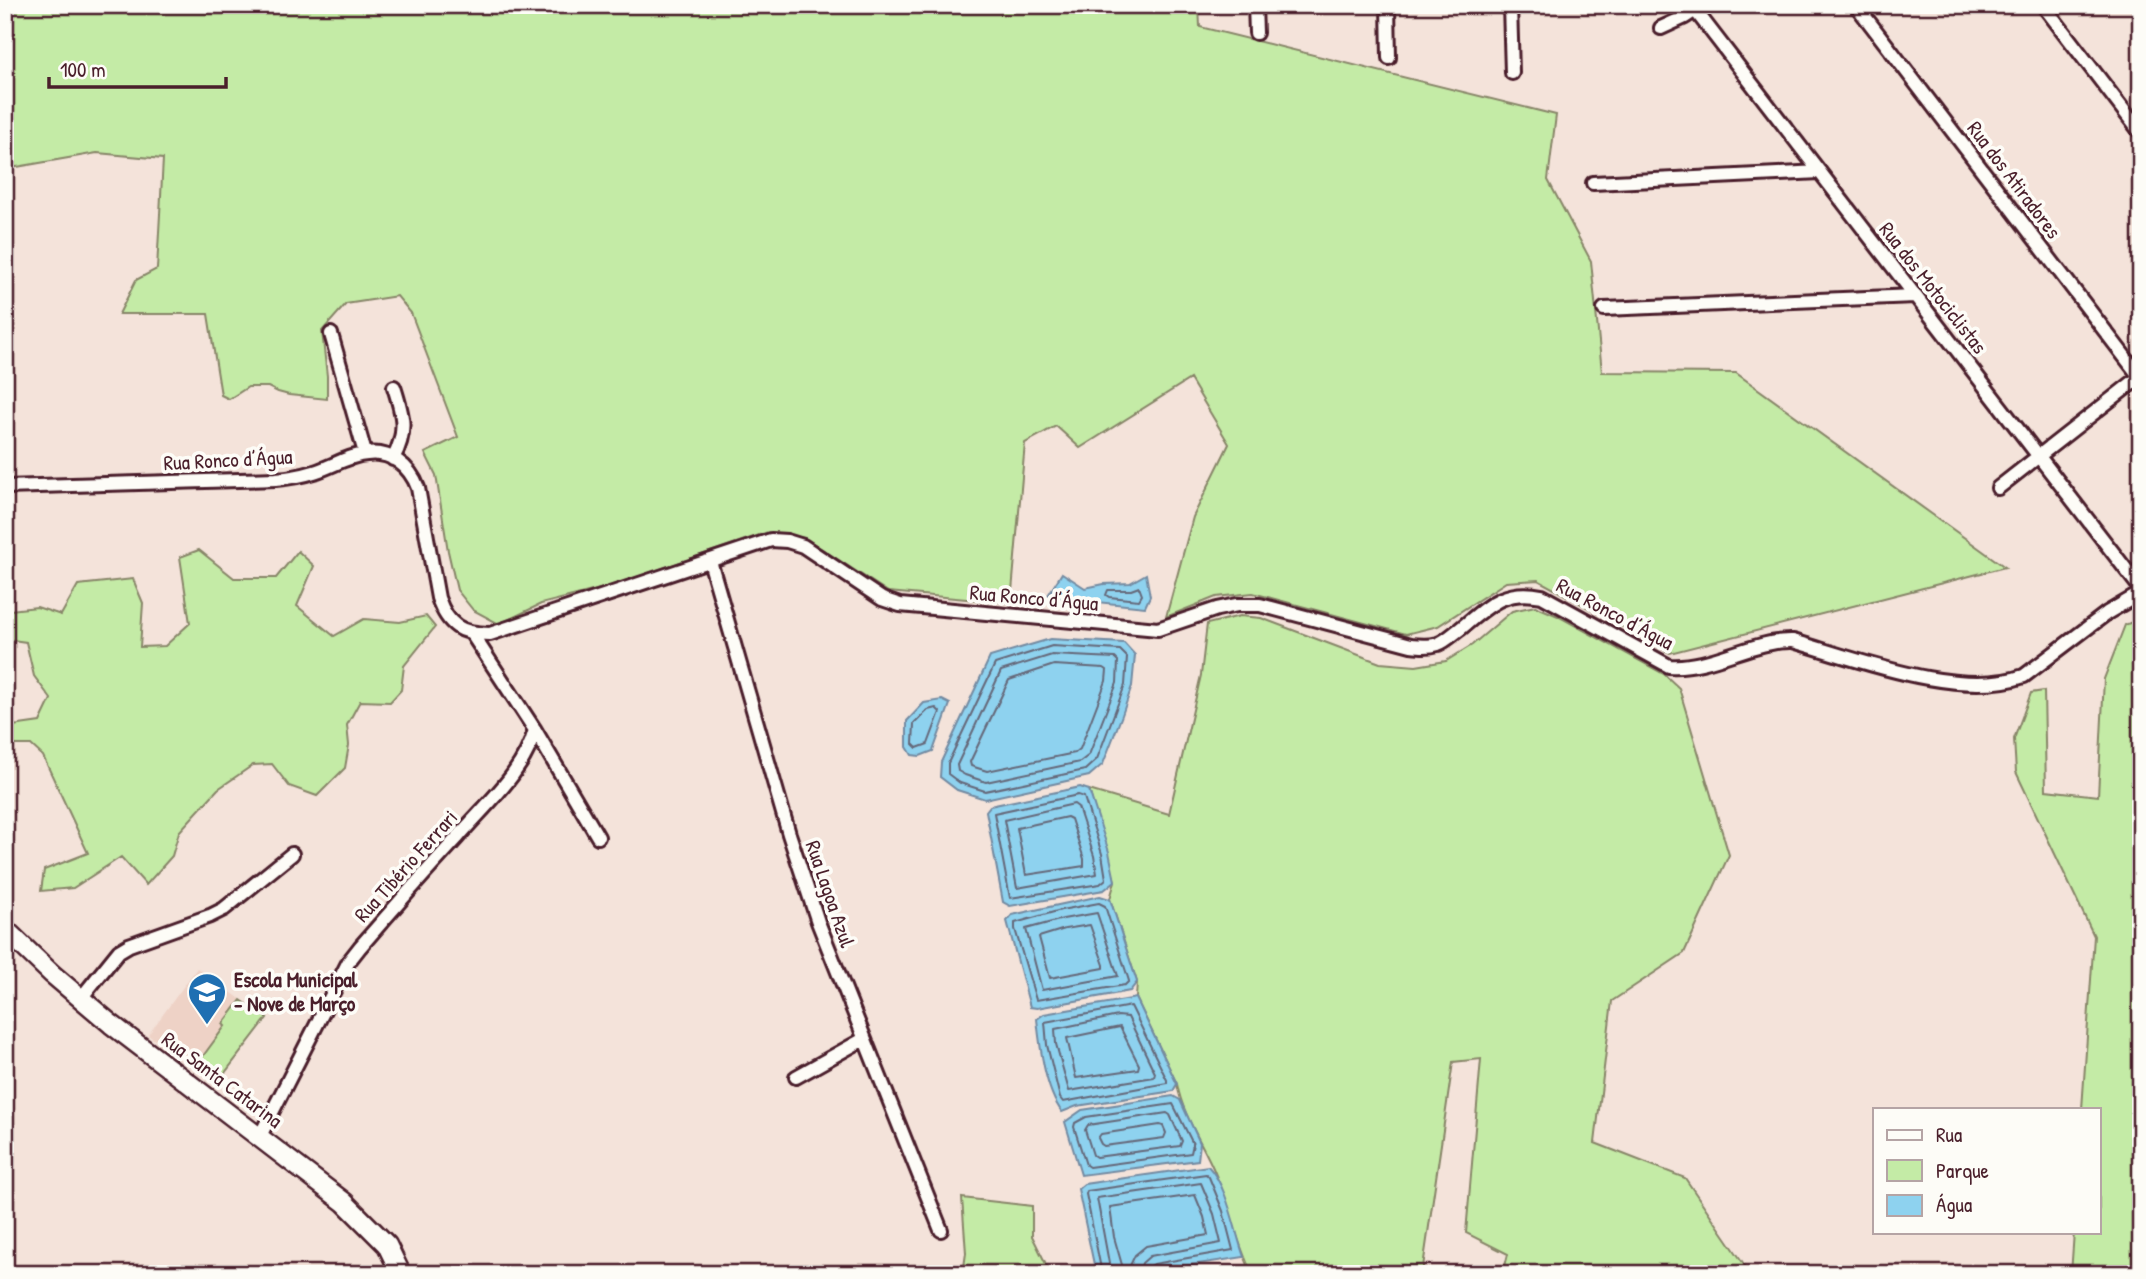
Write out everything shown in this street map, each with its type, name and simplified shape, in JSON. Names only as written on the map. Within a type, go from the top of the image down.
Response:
[{"type":"street","points":[[1255,5],[1256,33]]},
{"type":"street","points":[[1388,5],[1389,58]]},
{"type":"street","points":[[1510,5],[1512,74]]},
{"type":"street","name":"Rua dos Atiradores","points":[[1856,5],[2140,377]]},
{"type":"street","points":[[2043,5],[2141,133]]},
{"type":"street","points":[[1661,28],[1699,8]]},
{"type":"street","name":"Rua dos Motociclistas","points":[[1699,8],[1820,172],[2141,591]]},
{"type":"street","points":[[1593,183],[1820,172]]},
{"type":"street","points":[[1604,309],[1915,296]]},
{"type":"street","points":[[331,334],[365,453],[393,458],[406,465],[413,474],[443,612],[453,625],[472,634],[535,730],[598,837]]},
{"type":"street","points":[[1998,488],[2140,377]]},
{"type":"street","points":[[393,458],[401,445],[404,429],[403,415],[394,387]]},
{"type":"street","name":"Rua Ronco d’Água","points":[[5,486],[275,479],[314,472],[365,453]]},
{"type":"street","name":"Rua Ronco d’Água","points":[[472,634],[490,634],[771,540],[803,545],[882,599],[900,605],[1158,629],[1217,609],[1237,605],[1261,605],[1410,646],[1425,646],[1447,639],[1502,597],[1529,593],[1542,596],[1669,666],[1685,667],[1776,641],[1793,641],[1900,671],[1961,684],[2003,682],[2024,676],[2107,613],[2141,591]]},
{"type":"street","name":"Rua Lagoa Azul","points":[[710,561],[789,834],[818,922],[941,1230]]},
{"type":"street","name":"Rua Tibério Ferrari","points":[[260,1136],[349,961],[526,757],[535,730]]},
{"type":"street","points":[[81,998],[119,951],[224,909],[292,854]]},
{"type":"street","name":"Rua Santa Catarina","points":[[5,929],[139,1046],[344,1202],[387,1245],[401,1274]]},
{"type":"street","points":[[796,1077],[864,1039]]},
{"type":"shaded area","name":"Escola Municipal - Nove de Março","points":[[197,968],[267,1018],[217,1085],[148,1035]]},
{"type":"green space","points":[[16,5],[1199,5],[1200,27],[1556,115],[1548,180],[1591,261],[1602,372],[1736,373],[2005,567],[1670,653],[1538,580],[1506,582],[1438,626],[1406,634],[1253,593],[1216,597],[1166,617],[1193,517],[1229,444],[1190,379],[1080,448],[1056,426],[1025,443],[1011,603],[888,592],[805,538],[768,532],[608,587],[541,604],[499,624],[473,610],[457,590],[436,475],[425,453],[458,437],[411,313],[397,296],[346,304],[322,331],[327,399],[289,395],[268,387],[248,387],[229,399],[221,395],[208,314],[119,314],[136,280],[157,269],[163,159],[97,153],[5,169],[5,17]]},
{"type":"green space","points":[[199,550],[234,578],[276,578],[298,551],[314,566],[297,606],[334,636],[364,619],[400,622],[426,616],[435,627],[404,666],[401,690],[390,702],[360,701],[347,725],[349,745],[345,768],[317,796],[289,786],[272,764],[253,765],[218,789],[179,832],[172,856],[146,885],[121,857],[73,888],[41,891],[44,870],[88,853],[43,756],[31,745],[12,745],[5,750],[5,727],[40,722],[51,699],[34,676],[26,642],[5,639],[5,608],[10,610],[37,607],[61,615],[78,585],[133,579],[143,603],[140,647],[165,646],[190,623],[180,557]]},
{"type":"green space","points":[[1535,606],[1664,674],[1679,688],[1729,855],[1684,953],[1612,1001],[1595,1143],[1685,1178],[1746,1267],[1747,1274],[1503,1274],[1508,1254],[1466,1233],[1481,1059],[1453,1062],[1422,1274],[1252,1274],[1216,1175],[1136,998],[1137,982],[1110,899],[1115,881],[1089,790],[1169,814],[1201,675],[1207,624],[1240,616],[1261,618],[1380,663],[1416,666],[1446,661],[1472,645],[1512,611]]},
{"type":"green space","points":[[2141,618],[2141,1274],[2071,1274],[2074,1234],[2100,1234],[2100,1108],[2082,1108],[2094,936],[2016,772],[2014,739],[2031,693],[2044,691],[2046,790],[2098,796],[2104,679],[2125,625]]},
{"type":"green space","points":[[241,1000],[267,1018],[217,1083],[195,1067]]},
{"type":"green space","points":[[962,1198],[1032,1206],[1032,1236],[1051,1274],[963,1274],[966,1253]]},
{"type":"water","points":[[1062,573],[1085,588],[1130,583],[1146,574],[1150,596],[1145,607],[1047,597]]},
{"type":"water","points":[[1050,639],[1124,643],[1135,655],[1132,686],[1103,764],[1089,776],[985,799],[957,790],[940,777],[941,762],[990,657]]},
{"type":"water","points":[[942,700],[950,704],[933,751],[920,756],[912,755],[907,747],[907,721],[924,703]]},
{"type":"water","points":[[1080,787],[1089,790],[1109,852],[1115,881],[1104,890],[1010,906],[1003,902],[986,811],[990,806]]},
{"type":"water","points":[[1100,896],[1110,899],[1137,982],[1130,991],[1030,1007],[1007,921],[1012,915]]},
{"type":"water","points":[[1136,998],[1177,1084],[1173,1091],[1077,1106],[1062,1112],[1047,1080],[1037,1019],[1044,1014]]},
{"type":"water","points":[[1173,1096],[1180,1100],[1200,1143],[1198,1160],[1081,1175],[1065,1122],[1082,1110]]},
{"type":"water","points":[[1208,1166],[1226,1197],[1244,1257],[1133,1274],[1096,1274],[1078,1189],[1084,1184]]},
{"type":"place","name":"Escola Municipal - Nove de Março","points":[[207,1026]]}]
